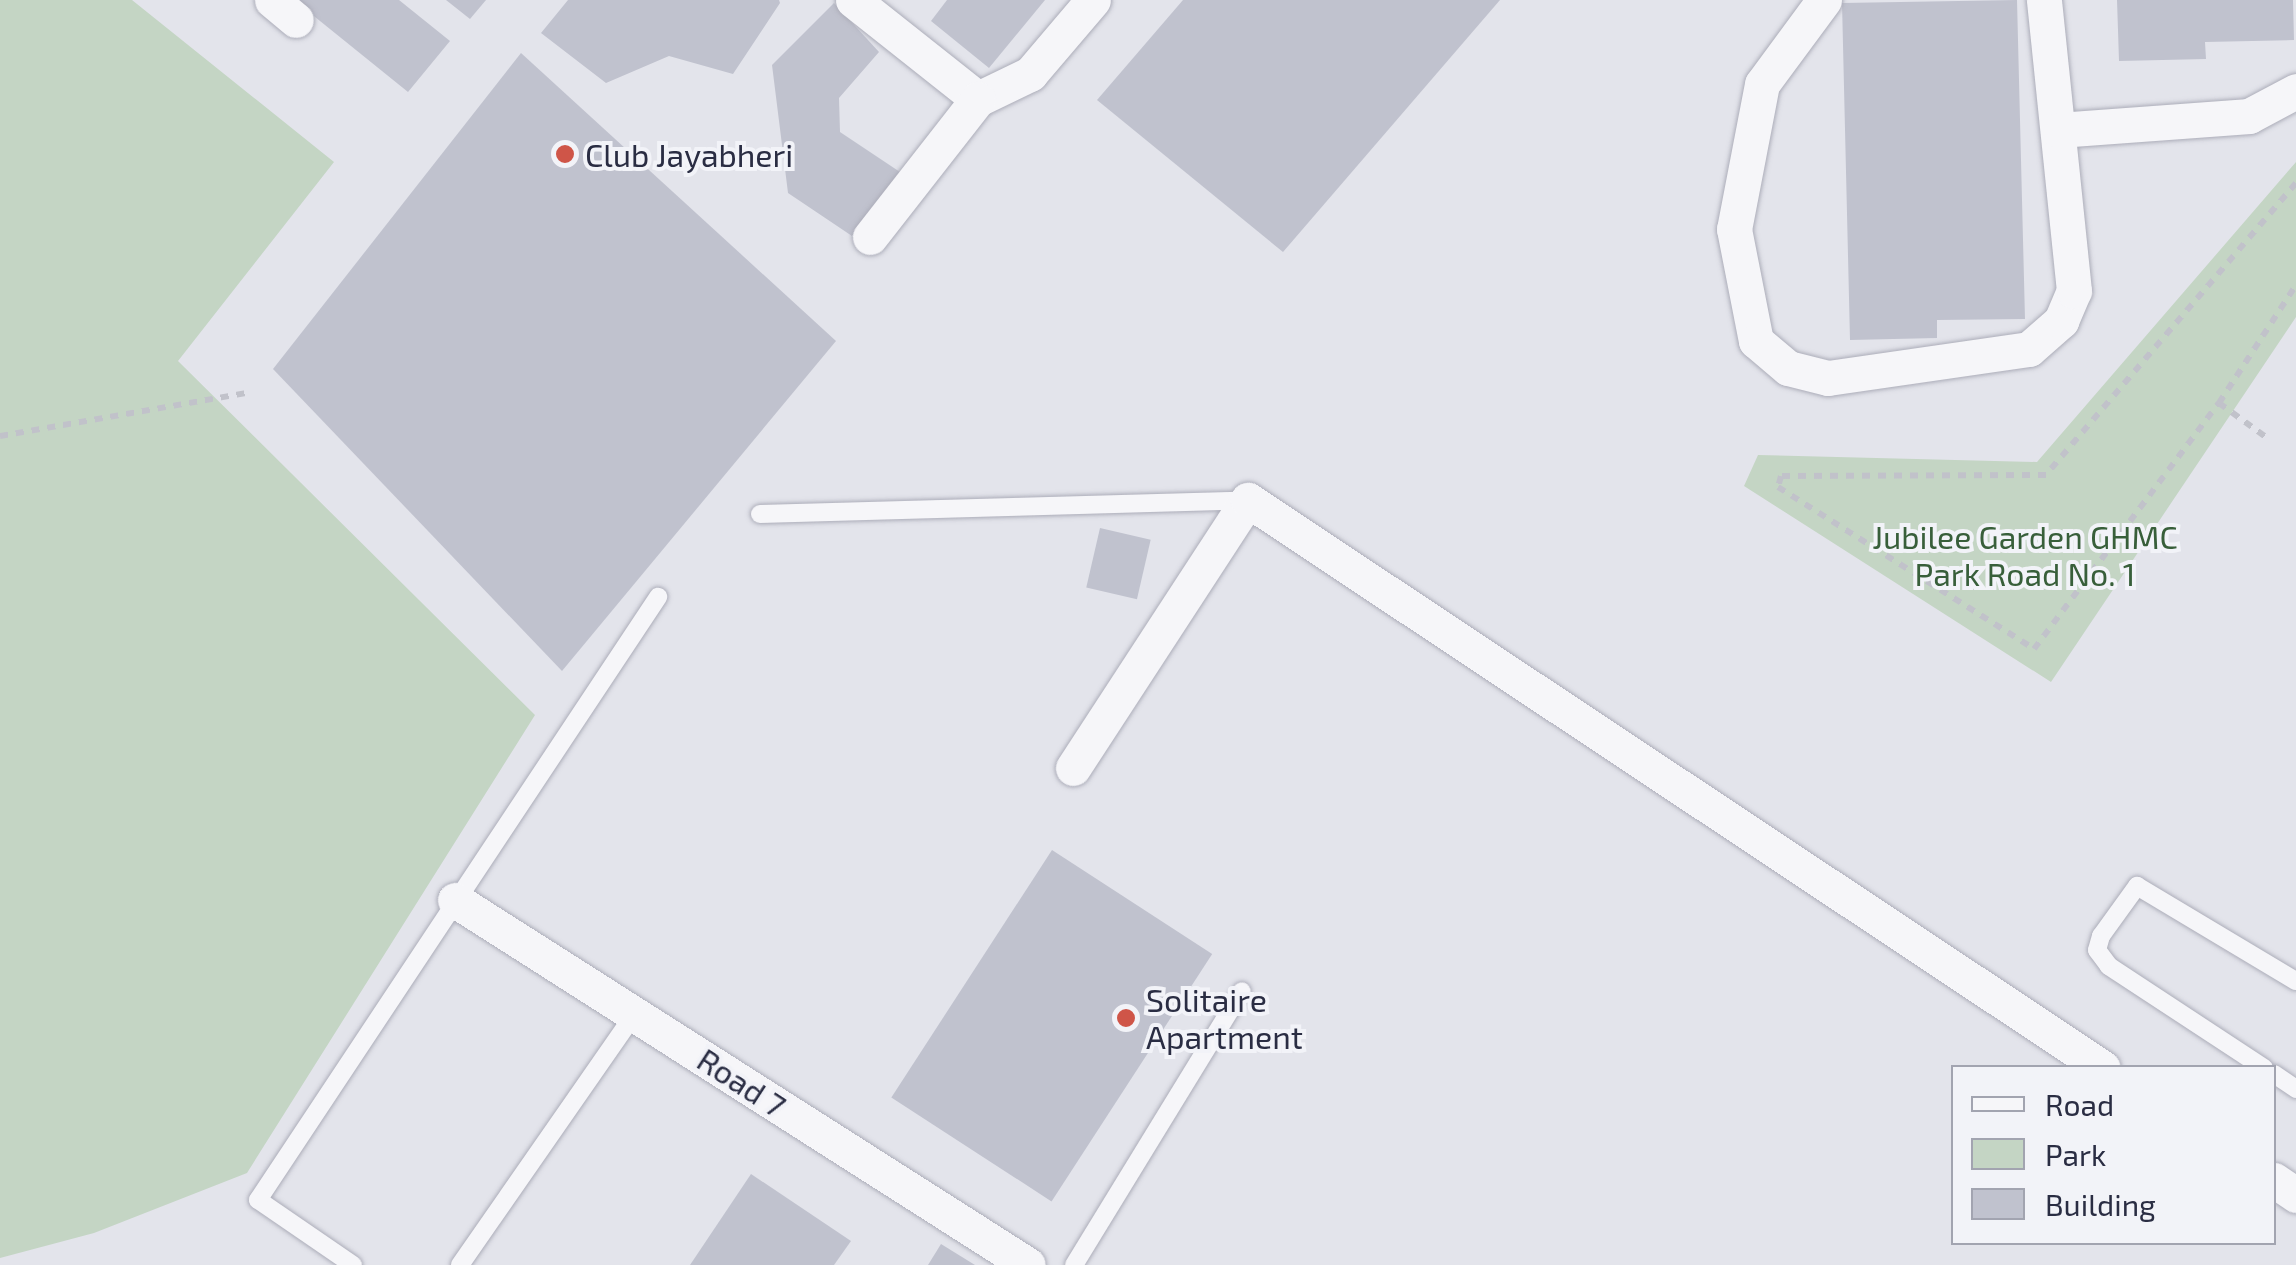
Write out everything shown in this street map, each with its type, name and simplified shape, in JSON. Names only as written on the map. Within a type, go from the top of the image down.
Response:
[{"type":"street","points":[[853,0],[978,99]]},
{"type":"street","points":[[870,238],[978,99],[1030,74],[1094,0]]},
{"type":"street","points":[[1824,0],[1762,84],[1734,229],[1756,341],[1788,368],[1828,378],[2029,350],[2061,321],[2074,291],[2044,0]]},
{"type":"street","points":[[2058,130],[2248,116],[2296,92]]},
{"type":"street","points":[[1073,768],[1248,500],[2098,1065]]},
{"type":"street","name":"Road 7","points":[[455,900],[1028,1265]]},
{"type":"lane","points":[[760,514],[1248,500]]},
{"type":"lane","points":[[353,1265],[258,1200],[658,597]]},
{"type":"lane","points":[[2259,1065],[2109,966],[2097,950],[2101,936],[2137,886],[2296,981]]},
{"type":"lane","points":[[1074,1265],[1242,991]]},
{"type":"lane","points":[[460,1265],[634,1014]]},
{"type":"path","points":[[2296,184],[2046,474],[1781,476],[1778,487],[2034,649],[2219,402],[2296,285]]},
{"type":"path","points":[[0,436],[252,392]]},
{"type":"path","points":[[2219,402],[2270,440]]},
{"type":"green space","points":[[0,0],[132,0],[334,162],[178,361],[535,715],[247,1173],[94,1233],[0,1258]]},
{"type":"green space","name":"Jubilee Garden GHMC Park Road No. 1","points":[[2296,162],[2296,317],[2051,682],[1744,486],[1758,455],[2037,462]]},
{"type":"building","points":[[294,0],[399,0],[450,41],[408,92]]},
{"type":"building","points":[[446,0],[486,0],[470,19]]},
{"type":"building","points":[[568,0],[780,3],[733,74],[669,56],[606,83],[541,33]]},
{"type":"building","points":[[947,0],[1045,0],[989,68],[931,21]]},
{"type":"building","points":[[1183,0],[1500,0],[1283,252],[1097,100]]},
{"type":"building","points":[[2017,0],[2025,319],[1937,320],[1937,338],[1850,340],[1842,3]]},
{"type":"building","points":[[2117,0],[2293,0],[2294,40],[2205,42],[2206,59],[2119,61]]},
{"type":"building","points":[[834,3],[879,52],[839,98],[840,132],[903,174],[852,236],[788,193],[772,65]]},
{"type":"building","points":[[521,53],[836,341],[562,671],[273,369]]},
{"type":"building","points":[[1100,528],[1151,540],[1137,599],[1086,587]]},
{"type":"building","name":"Solitaire Apartment","points":[[1052,850],[1212,954],[1052,1201],[891,1097]]},
{"type":"building","points":[[751,1174],[851,1241],[834,1265],[690,1265]]},
{"type":"building","points":[[941,1244],[975,1265],[928,1265]]},
{"type":"place","name":"Club Jayabheri","points":[[565,154]]},
{"type":"place","name":"Solitaire Apartment","points":[[1126,1018]]}]
